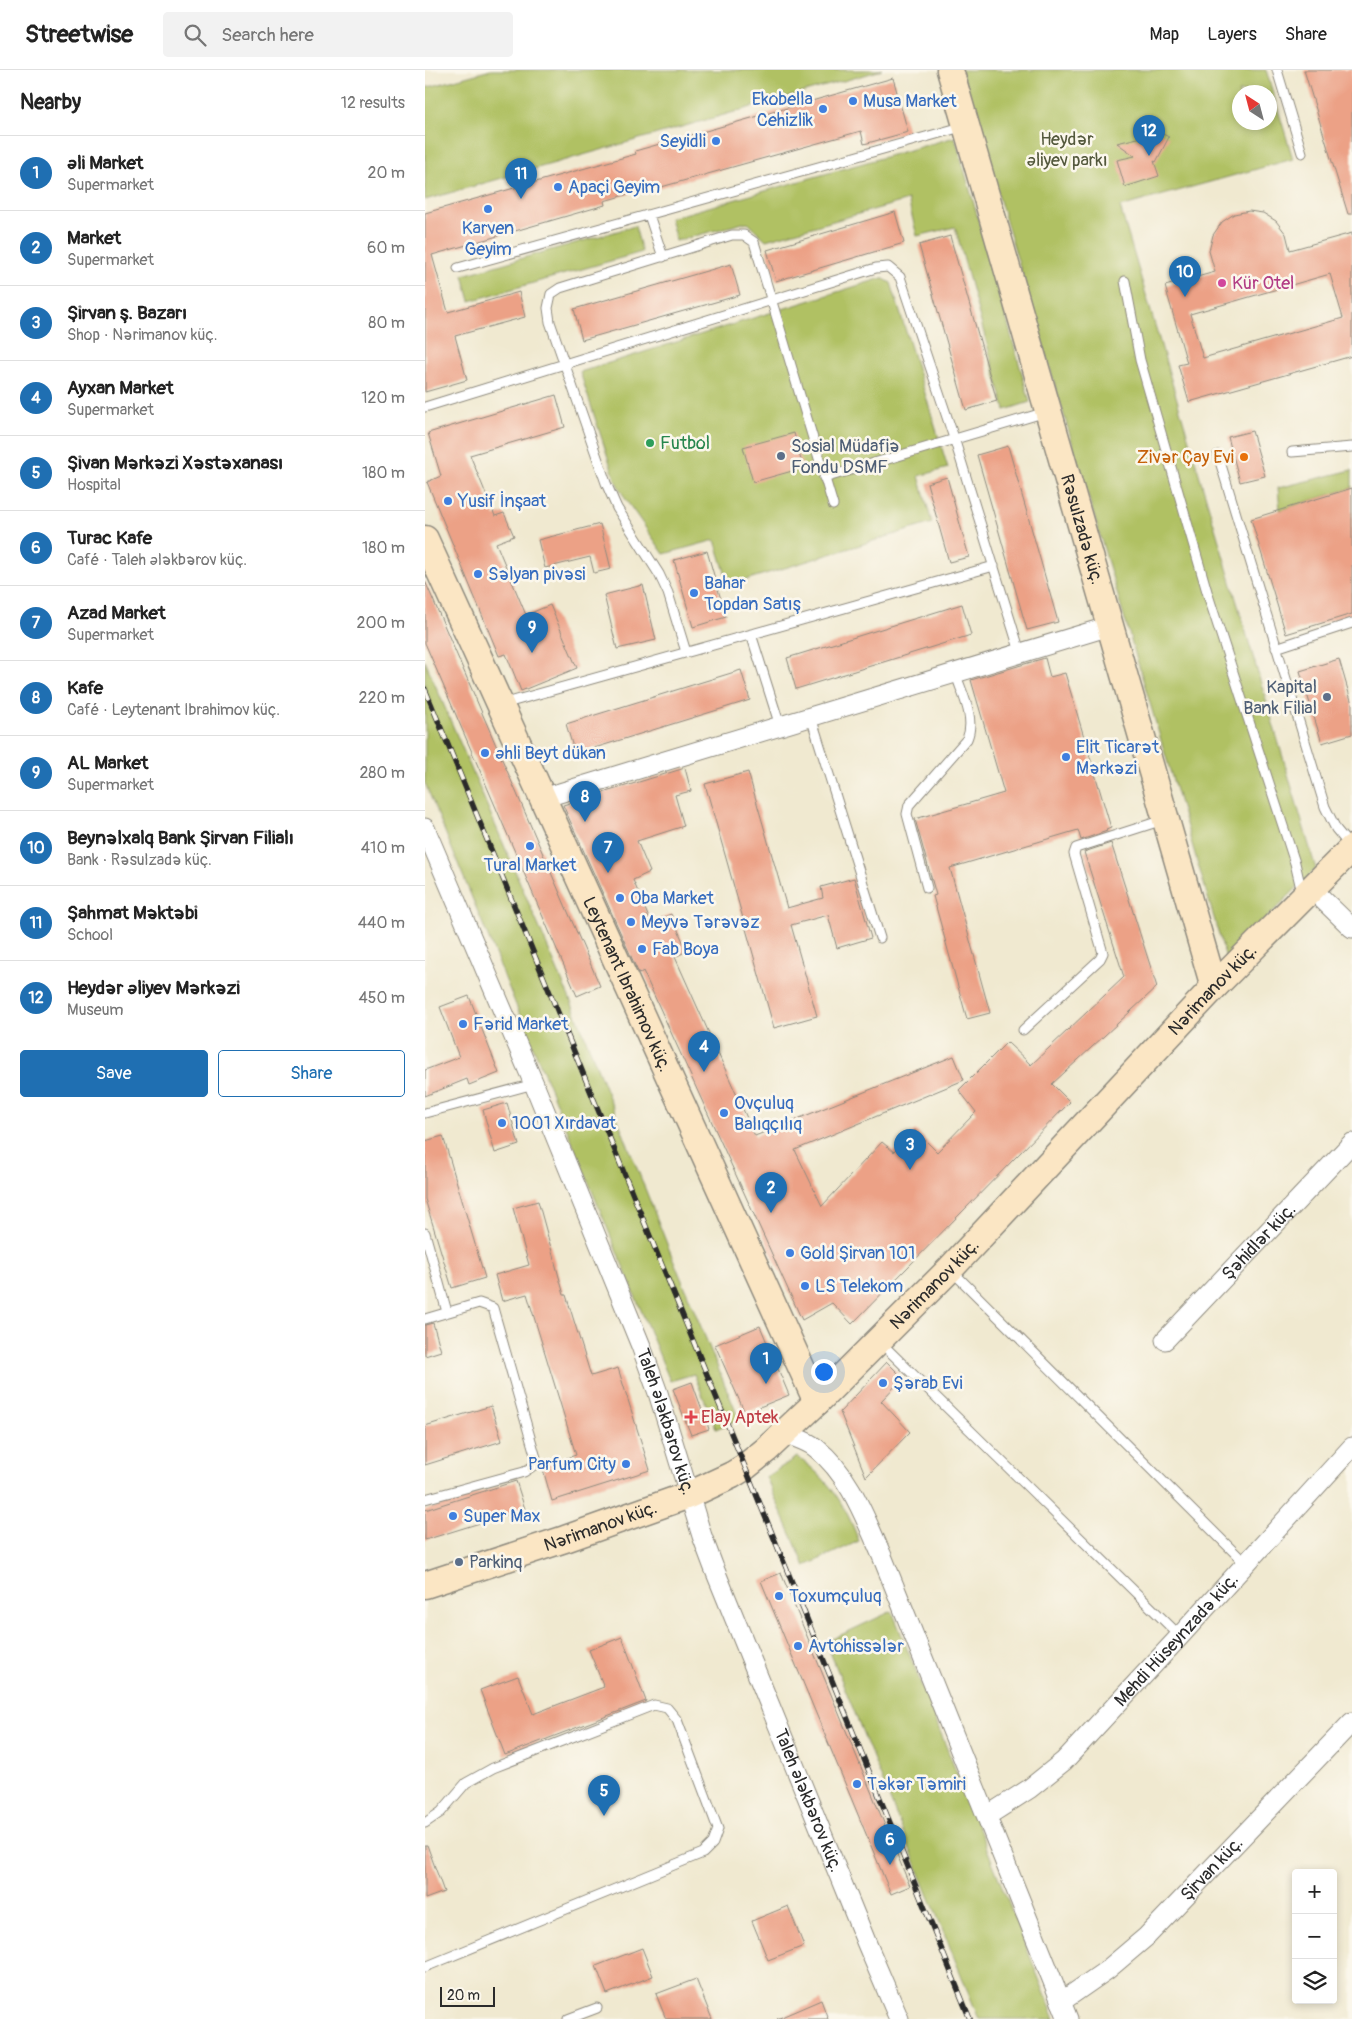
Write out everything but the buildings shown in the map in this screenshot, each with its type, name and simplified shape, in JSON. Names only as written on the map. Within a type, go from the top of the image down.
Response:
[{"type":"main road","name":"Rəsulzadə küç.","points":[[950,70],[1214,987]]},
{"type":"main road","name":"Leytenant Ibrahimov küç.","points":[[425,539],[817,1402]]},
{"type":"main road","name":"Nərimanov küç.","points":[[425,1585],[565,1539],[689,1495],[745,1467],[785,1433],[950,1269],[1214,987],[1352,848]]},
{"type":"street","points":[[543,798],[1110,626]]},
{"type":"street","name":"Taleh Ələkbərov küç.","points":[[425,828],[534,1084],[641,1346],[717,1577],[899,2019]]},
{"type":"street","points":[[1308,894],[1352,928]]},
{"type":"street","name":"Şəhidlər küç.","points":[[1165,1340],[1352,1143]]},
{"type":"street","points":[[785,1433],[815,1447],[831,1462],[849,1485],[883,1556],[1064,2010]]},
{"type":"street","name":"Mehdi Hüseynzadə küç.","points":[[987,1816],[1029,1789],[1064,1761],[1352,1447]]},
{"type":"street","name":"Şirvan küç.","points":[[1064,2010],[1146,1937],[1352,1722]]},
{"type":"lane","points":[[1277,70],[1302,153]]},
{"type":"lane","points":[[457,268],[967,125]]},
{"type":"lane","points":[[649,214],[663,257]]},
{"type":"lane","points":[[686,652],[668,593],[659,574],[628,528],[613,500],[550,322],[548,308],[551,294],[559,288],[732,235],[744,235],[754,242],[833,505]]},
{"type":"lane","points":[[425,407],[875,268],[888,267],[900,277],[954,438],[1021,652]]},
{"type":"lane","points":[[1125,281],[1141,360],[1205,586],[1295,863],[1308,894]]},
{"type":"lane","points":[[824,478],[1049,411]]},
{"type":"lane","points":[[1292,452],[1352,447]]},
{"type":"lane","points":[[1218,455],[1325,807],[1336,829],[1352,848]]},
{"type":"lane","points":[[501,704],[994,566]]},
{"type":"lane","points":[[1276,648],[1352,623]]},
{"type":"lane","points":[[751,634],[780,726]]},
{"type":"lane","points":[[927,888],[907,814],[909,805],[967,739],[971,730],[971,721],[955,672]]},
{"type":"lane","points":[[811,717],[880,938]]},
{"type":"lane","points":[[1023,1030],[1100,958],[1103,953],[1074,854],[1076,848],[1166,819]]},
{"type":"lane","points":[[425,1113],[534,1084]]},
{"type":"lane","points":[[425,1234],[447,1312]]},
{"type":"lane","points":[[950,1269],[1245,1564]]},
{"type":"lane","points":[[425,1319],[479,1303],[493,1308],[536,1458],[533,1466],[524,1472],[425,1499]]},
{"type":"lane","points":[[879,1341],[1180,1636]]},
{"type":"lane","points":[[425,1823],[441,1812],[467,1783],[493,1768],[654,1705],[667,1708],[677,1720],[718,1829],[713,1843],[703,1853],[425,1967]]},
{"type":"lane","points":[[567,2019],[597,2008]]},
{"type":"green space","points":[[491,70],[882,70],[425,200],[425,88]]},
{"type":"green space","name":"Heydər Əliyev parkı","points":[[961,70],[1266,70],[1271,85],[1232,85],[1232,130],[1277,130],[1277,106],[1293,159],[1120,207],[1316,869],[1226,958]]},
{"type":"green space","points":[[955,137],[1030,402],[1005,410],[955,227],[917,236],[908,200],[766,240],[747,222],[676,241],[670,218]]},
{"type":"green space","points":[[635,226],[642,252],[470,301],[463,275]]},
{"type":"green space","points":[[882,278],[891,283],[948,468],[919,476],[932,523],[729,585],[715,540],[664,554],[626,500],[616,482],[580,372]]},
{"type":"green space","points":[[1352,470],[1352,488],[1280,510],[1278,488]]},
{"type":"green space","points":[[425,661],[572,1004],[739,1419],[716,1429],[694,1374],[670,1381],[425,783]]},
{"type":"green space","points":[[797,1457],[819,1474],[835,1494],[842,1504],[859,1541],[805,1566],[766,1477]]},
{"type":"green space","points":[[892,1611],[1055,2019],[979,2019],[826,1642]]},
{"type":"railway","points":[[425,689],[970,2019]]},
{"type":"place","name":"Musa Market","points":[[853,101]]},
{"type":"place","name":"Ekobella Cehizlik","points":[[823,109]]},
{"type":"place","name":"Seyidli","points":[[716,141]]},
{"type":"place","name":"Heydər Əliyev Mərkəzi","points":[[1149,156]]},
{"type":"place","name":"Apaçi Geyim","points":[[558,187]]},
{"type":"place","name":"Şahmat Məktəbi","points":[[521,199]]},
{"type":"place","name":"Karven Geyim","points":[[488,209]]},
{"type":"place","name":"Kür Otel","points":[[1222,283]]},
{"type":"place","name":"Beynəlxalq Bank Şirvan Filialı","points":[[1185,297]]},
{"type":"place","name":"Futbol","points":[[650,443]]},
{"type":"place","name":"Sosial Müdafiə Fondu DSMF","points":[[781,456]]},
{"type":"place","name":"Zivər Çay Evi","points":[[1244,457]]},
{"type":"place","name":"Yusif İnşaat","points":[[448,501]]},
{"type":"place","name":"Səlyan pivəsi","points":[[478,574]]},
{"type":"place","name":"Bahar Topdan Satış","points":[[694,593]]},
{"type":"place","name":"AL Market","points":[[532,653]]},
{"type":"place","name":"Kapital Bank Filial","points":[[1327,697]]},
{"type":"place","name":"Əhli Beyt dükan","points":[[485,753]]},
{"type":"place","name":"Elit Ticarət Mərkəzi","points":[[1066,757]]},
{"type":"place","name":"Kafe","points":[[585,822]]},
{"type":"place","name":"Tural Market","points":[[530,846]]},
{"type":"place","name":"Azad Market","points":[[608,873]]},
{"type":"place","name":"Oba Market","points":[[620,898]]},
{"type":"place","name":"Meyvə Tərəvəz","points":[[631,922]]},
{"type":"place","name":"Fab Boya","points":[[642,949]]},
{"type":"place","name":"Fərid Market","points":[[463,1024]]},
{"type":"place","name":"Ayxan Market","points":[[704,1072]]},
{"type":"place","name":"Ovçuluq Balıqçılıq","points":[[724,1113]]},
{"type":"place","name":"1001 Xırdavat","points":[[502,1123]]},
{"type":"place","name":"Şirvan ş. Bazarı","points":[[910,1170]]},
{"type":"place","name":"Market","points":[[771,1213]]},
{"type":"place","name":"Gold Şirvan 101","points":[[790,1253]]},
{"type":"place","name":"LS Telekom","points":[[805,1286]]},
{"type":"place","name":"Şərab Evi","points":[[883,1383]]},
{"type":"place","name":"Əli Market","points":[[766,1384]]},
{"type":"place","name":"Elay Aptek","points":[[691,1417]]},
{"type":"place","name":"Parfum City","points":[[626,1464]]},
{"type":"place","name":"Super Max","points":[[453,1516]]},
{"type":"place","name":"Parkinq","points":[[459,1562]]},
{"type":"place","name":"Toxumçuluq","points":[[779,1596]]},
{"type":"place","name":"Avtohissələr","points":[[798,1646]]},
{"type":"place","name":"Təkər Təmiri","points":[[857,1784]]},
{"type":"place","name":"Şivan Mərkəzi Xəstəxanası","points":[[604,1816]]},
{"type":"place","name":"Turac Kafe","points":[[890,1865]]}]
